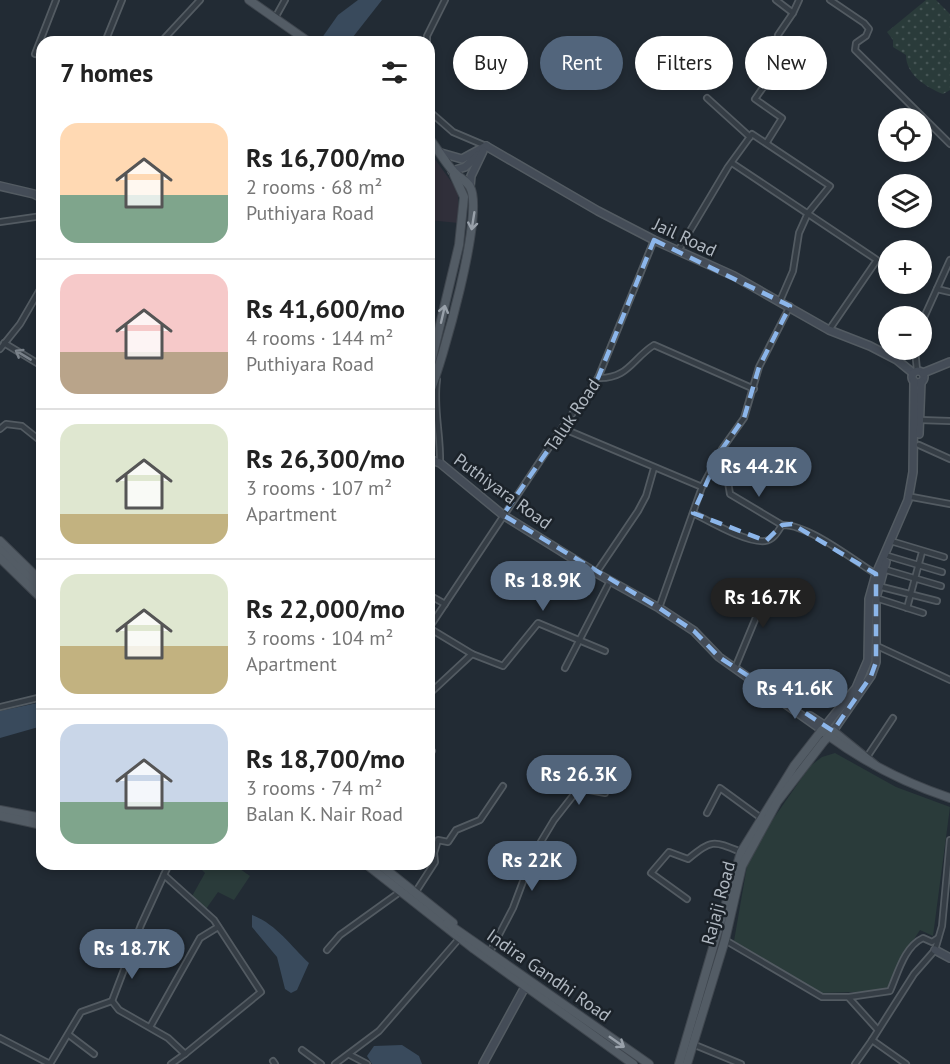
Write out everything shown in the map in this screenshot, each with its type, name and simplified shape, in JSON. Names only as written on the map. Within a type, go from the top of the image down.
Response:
[{"type":"main road","points":[[249,0],[300,36]]},
{"type":"main road","points":[[435,146],[452,171],[464,197],[459,245],[435,346]]},
{"type":"main road","points":[[441,153],[462,159],[476,154],[486,146]]},
{"type":"main road","points":[[452,171],[465,167],[486,146]]},
{"type":"main road","points":[[435,380],[474,219],[471,176],[486,146]]},
{"type":"main road","name":"Jail Road","points":[[486,146],[654,240],[790,306],[829,330],[870,346],[897,360],[918,376]]},
{"type":"main road","points":[[452,171],[470,187]]},
{"type":"main road","points":[[0,186],[36,195]]},
{"type":"main road","points":[[918,376],[950,362]]},
{"type":"main road","points":[[828,731],[864,673],[868,660],[869,606],[912,497],[920,420],[918,376]]},
{"type":"main road","points":[[692,1064],[693,1040],[741,852],[794,766],[828,731],[871,676],[876,662],[876,574],[908,500],[915,444],[918,376]]},
{"type":"main road","name":"Puthiyara Road","points":[[435,461],[503,515],[694,631],[719,657],[828,731]]},
{"type":"main road","points":[[0,542],[36,582]]},
{"type":"main road","points":[[0,550],[36,582]]},
{"type":"main road","points":[[0,558],[36,593]]},
{"type":"main road","points":[[828,731],[867,756],[876,766]]},
{"type":"main road","points":[[828,731],[865,762],[917,787],[950,798]]},
{"type":"main road","name":"Rajaji Road","points":[[687,1064],[725,940],[742,866],[782,794],[828,731]]},
{"type":"main road","points":[[0,810],[36,817]]},
{"type":"main road","points":[[0,816],[36,824]]},
{"type":"main road","points":[[366,870],[457,941],[475,945]]},
{"type":"main road","name":"Indira Gandhi Road","points":[[374,870],[430,914],[475,945],[525,987],[633,1064]]},
{"type":"main road","points":[[386,870],[475,945]]},
{"type":"main road","name":"Indira Gandhi Road","points":[[475,945],[490,952],[648,1063]]},
{"type":"main road","points":[[935,950],[950,958]]},
{"type":"main road","points":[[483,1064],[525,987]]},
{"type":"main road","points":[[677,1064],[693,1040]]},
{"type":"street","points":[[42,36],[56,0]]},
{"type":"street","points":[[107,36],[122,0]]},
{"type":"street","points":[[167,36],[200,0]]},
{"type":"street","points":[[275,18],[285,0]]},
{"type":"street","points":[[427,36],[446,0]]},
{"type":"street","points":[[776,0],[793,13]]},
{"type":"street","points":[[778,35],[799,0]]},
{"type":"street","points":[[830,0],[864,23],[869,29],[866,36],[856,43],[855,50],[950,144]]},
{"type":"street","points":[[761,90],[755,99],[782,118],[767,142]]},
{"type":"street","points":[[707,98],[750,137]]},
{"type":"street","points":[[435,116],[453,132],[486,146]]},
{"type":"street","points":[[678,250],[752,134],[830,186],[808,213],[798,238],[793,271],[780,301]]},
{"type":"street","points":[[732,163],[877,260],[829,330]]},
{"type":"street","points":[[0,222],[36,217]]},
{"type":"street","name":"Taluk Road","points":[[435,619],[503,515],[598,378],[654,240]]},
{"type":"street","points":[[929,306],[950,260]]},
{"type":"street","points":[[937,289],[950,292]]},
{"type":"street","points":[[0,349],[20,324],[36,296]]},
{"type":"street","points":[[659,608],[702,487],[722,449],[744,418],[759,367],[790,306]]},
{"type":"street","points":[[4,343],[36,362]]},
{"type":"street","points":[[598,378],[612,378],[626,371],[640,354],[654,345],[754,389]]},
{"type":"street","points":[[916,360],[918,376]]},
{"type":"street","points":[[439,370],[435,393],[441,442],[440,463]]},
{"type":"street","points":[[920,420],[950,422]]},
{"type":"street","points":[[0,429],[6,424],[22,426],[36,437]]},
{"type":"street","points":[[562,428],[702,487]]},
{"type":"street","points":[[918,445],[950,459]]},
{"type":"street","points":[[596,573],[638,511],[646,496],[654,468]]},
{"type":"street","points":[[727,476],[730,494],[783,525],[792,524],[813,533],[876,574]]},
{"type":"street","points":[[912,497],[950,504]]},
{"type":"street","points":[[693,513],[739,535],[766,541],[774,537],[783,525]]},
{"type":"street","points":[[894,542],[944,557]]},
{"type":"street","points":[[907,608],[922,552]]},
{"type":"street","points":[[888,556],[942,572]]},
{"type":"street","points":[[883,569],[941,586]]},
{"type":"street","points":[[565,668],[610,581]]},
{"type":"street","points":[[735,668],[757,615],[774,584]]},
{"type":"street","points":[[876,588],[937,601]]},
{"type":"street","points":[[435,598],[445,604]]},
{"type":"street","points":[[876,598],[923,613]]},
{"type":"street","points":[[435,632],[472,654],[503,666],[538,622],[579,642],[605,651]]},
{"type":"street","points":[[875,645],[950,680]]},
{"type":"street","points":[[435,687],[472,654]]},
{"type":"street","points":[[0,707],[36,698]]},
{"type":"street","points":[[867,756],[893,718]]},
{"type":"street","points":[[435,850],[438,840],[448,842],[453,838],[456,830],[480,820],[503,786]]},
{"type":"street","points":[[490,952],[513,908],[533,855],[554,820],[579,788],[604,793]]},
{"type":"street","points":[[707,813],[720,788],[761,818]]},
{"type":"street","points":[[855,1064],[914,974],[935,950],[947,897],[950,840]]},
{"type":"street","points":[[687,899],[651,873],[669,852],[688,859],[708,844],[722,844],[741,852]]},
{"type":"street","points":[[0,1038],[50,1064],[81,1012],[112,1001],[141,925],[166,870]]},
{"type":"street","points":[[415,893],[430,870]]},
{"type":"street","points":[[164,874],[219,927],[261,992],[171,1064]]},
{"type":"street","points":[[327,950],[340,935],[397,894]]},
{"type":"street","points":[[942,926],[950,929]]},
{"type":"street","points":[[150,1027],[200,938],[219,927]]},
{"type":"street","points":[[725,940],[822,997],[849,998],[890,991],[899,968],[915,941],[923,938],[932,942],[938,938]]},
{"type":"street","points":[[335,1064],[379,1031],[457,941]]},
{"type":"street","points":[[849,998],[878,1029]]},
{"type":"street","points":[[112,1001],[119,1010],[168,1038],[185,1054]]},
{"type":"street","points":[[69,1035],[94,1054]]},
{"type":"street","points":[[693,1040],[741,1064]]},
{"type":"street","points":[[872,1040],[906,1064]]},
{"type":"street","points":[[302,1050],[321,1064]]},
{"type":"street","points":[[350,1054],[367,1064]]},
{"type":"highlighted area","points":[[654,240],[790,306],[759,367],[744,418],[722,449],[693,513],[766,541],[782,525],[792,524],[876,574],[876,662],[871,676],[833,731],[719,657],[694,631],[659,608],[503,515],[598,378]]},
{"type":"shaded area","points":[[926,0],[936,0],[950,14],[950,90],[943,94],[924,84],[913,74],[909,69],[906,55],[893,47],[893,40],[887,32]]},
{"type":"shaded area","points":[[435,159],[458,191],[458,223],[435,221]]},
{"type":"shaded area","points":[[835,753],[896,787],[950,807],[933,936],[920,930],[897,965],[886,991],[822,993],[734,941],[747,866],[753,848],[810,766],[822,757]]},
{"type":"shaded area","points":[[202,870],[242,870],[250,876],[234,900],[218,892],[206,909],[191,898],[205,873]]},
{"type":"water","points":[[358,0],[382,0],[354,36],[323,36],[338,15]]},
{"type":"water","points":[[36,703],[36,728],[0,738],[0,711]]},
{"type":"water","points":[[252,915],[276,929],[309,963],[297,990],[291,993],[285,989],[277,957],[252,927]]},
{"type":"water","points":[[402,1045],[419,1056],[422,1064],[372,1064],[367,1056],[374,1046]]}]
